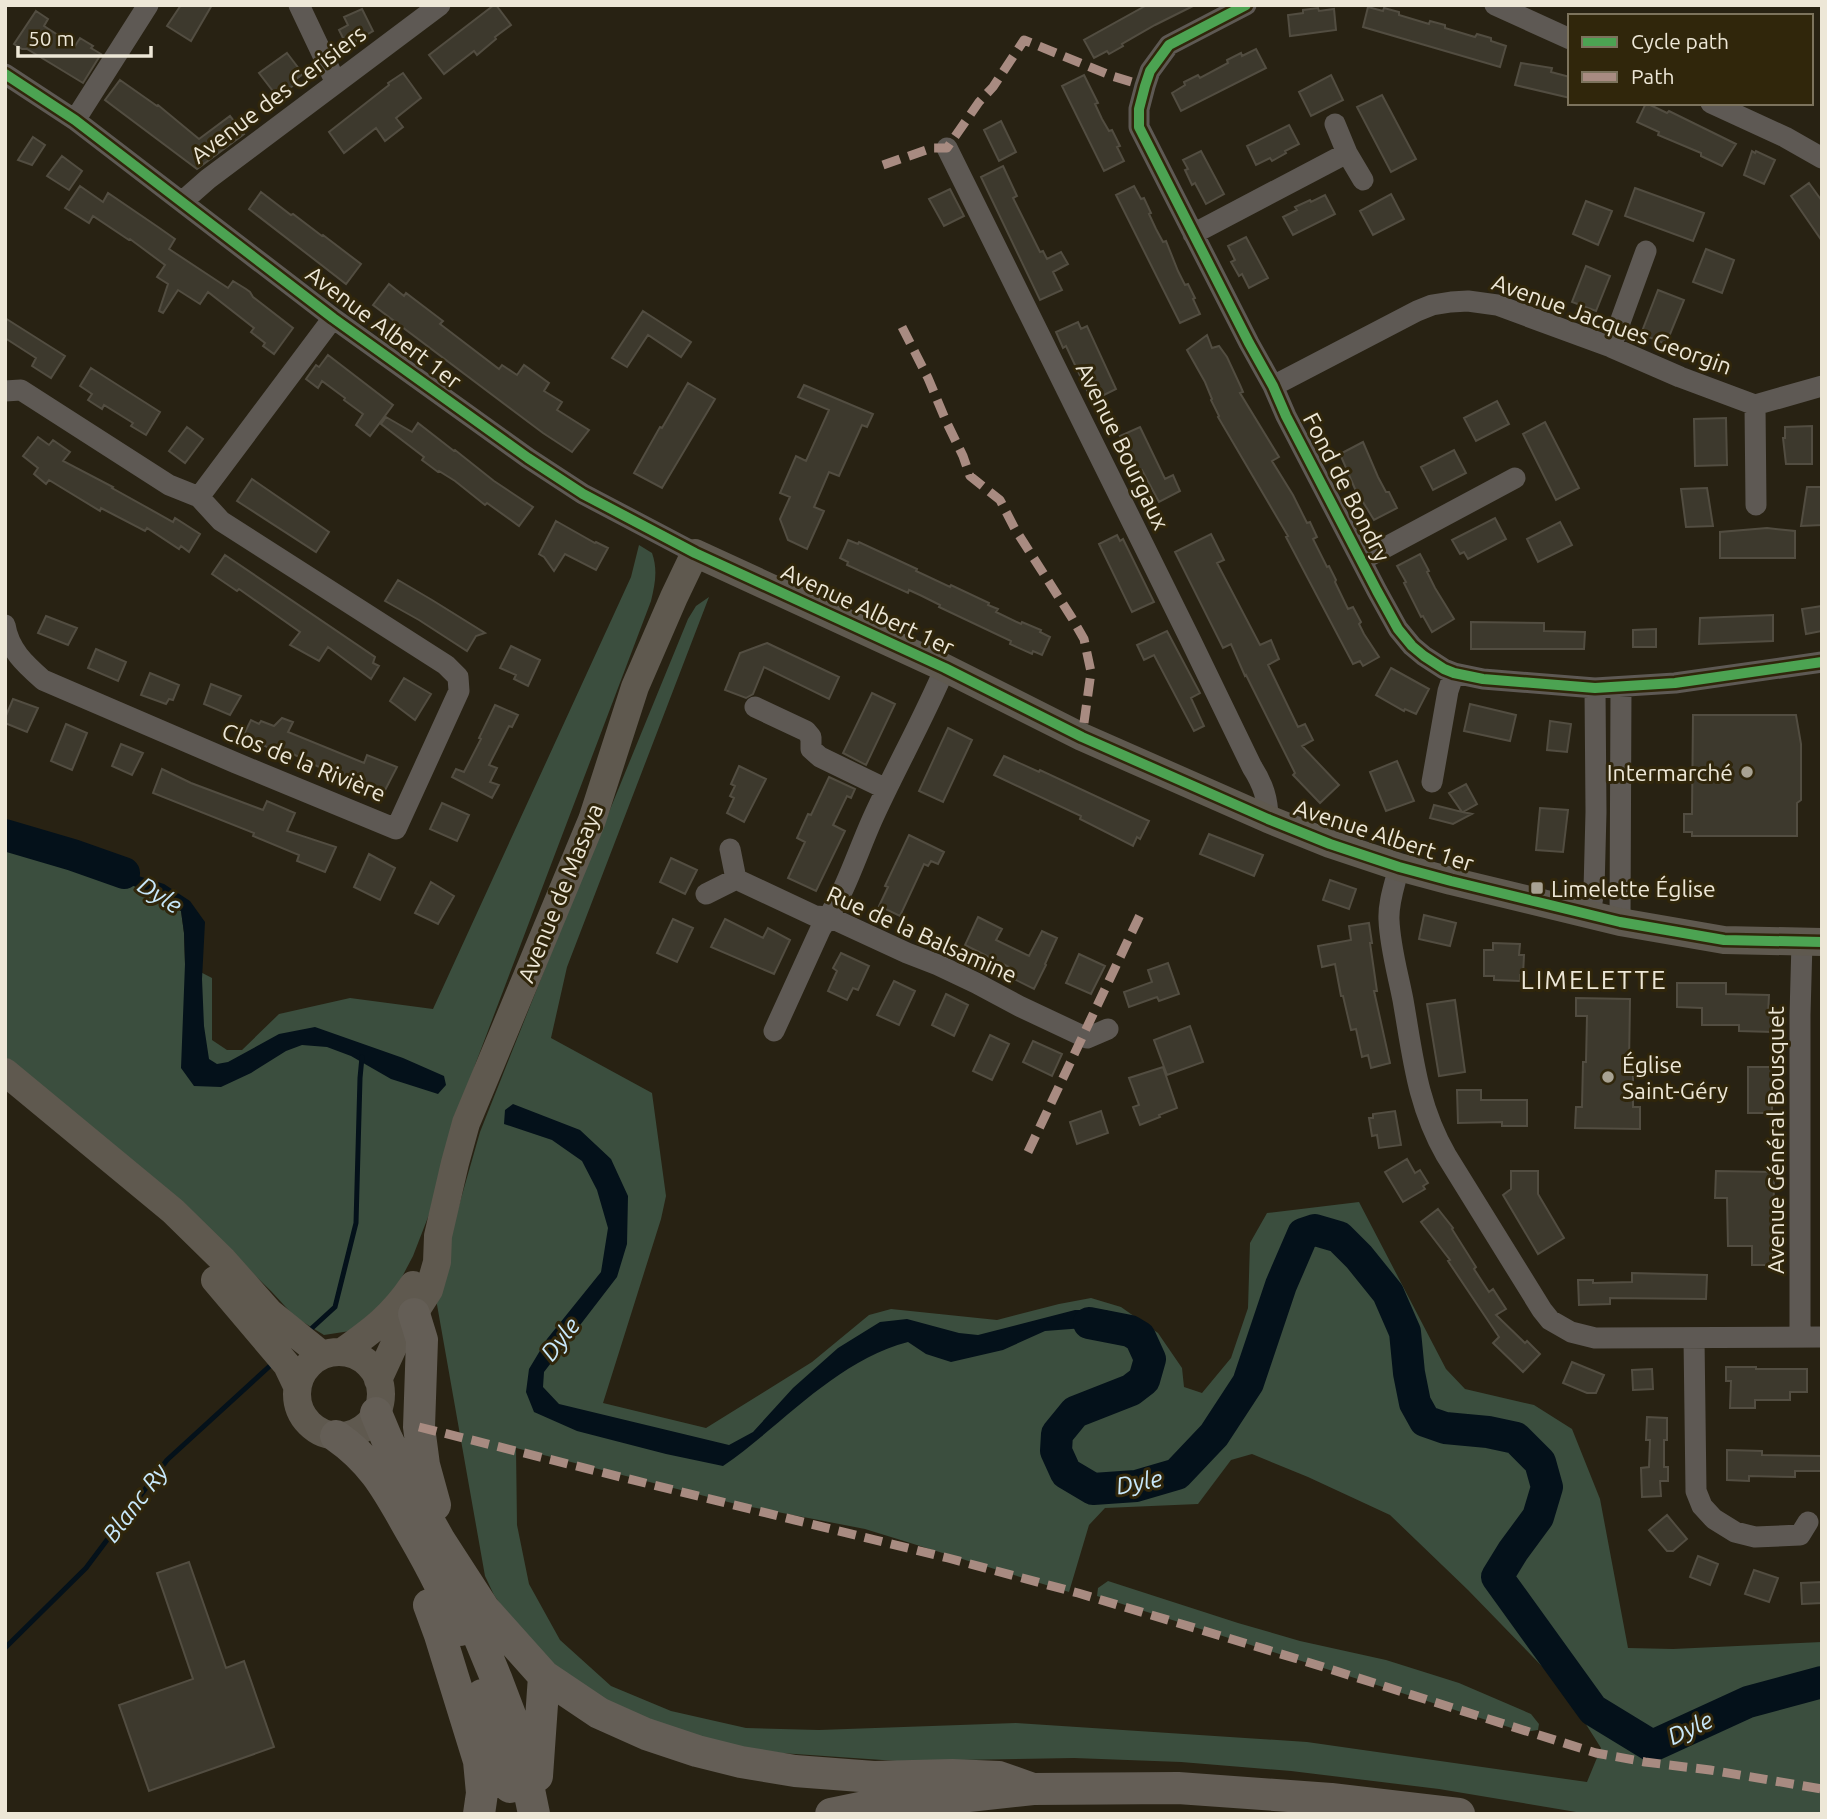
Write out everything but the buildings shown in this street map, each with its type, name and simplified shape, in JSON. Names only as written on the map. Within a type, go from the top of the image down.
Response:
[{"type":"highway","points":[[414,1314],[422,1340],[419,1427],[440,1541],[518,1736],[528,1813]]},
{"type":"highway","points":[[376,1413],[413,1493],[484,1609],[544,1676],[599,1713],[646,1734],[696,1751],[741,1762],[796,1771],[874,1777],[999,1777],[1033,1789]]},
{"type":"highway","points":[[336,1436],[355,1449],[380,1478],[429,1562],[453,1611],[528,1813]]},
{"type":"highway","points":[[403,1518],[404,1545],[440,1635],[480,1761],[482,1793],[479,1814]]},
{"type":"highway","points":[[528,1813],[544,1676]]},
{"type":"highway","points":[[831,1814],[860,1808],[1033,1789],[1178,1788],[1331,1799],[1459,1814]]},
{"type":"main road","name":"Avenue Albert 1er","points":[[695,554],[945,668],[1082,737],[1330,844],[1451,881],[1620,922],[1724,940],[1812,942]]},
{"type":"main road","name":"Avenue de Masaya","points":[[378,1380],[395,1343],[429,1290],[455,1163],[467,1124],[592,820],[635,687],[695,554]]},
{"type":"main road","points":[[5,1072],[173,1211],[223,1260],[270,1313],[332,1353],[354,1355],[365,1361],[378,1380],[380,1397],[376,1413],[366,1426],[352,1434],[336,1436],[322,1432],[310,1424],[301,1412],[297,1397],[302,1373],[310,1363],[332,1353]]},
{"type":"main road","points":[[5,1095],[159,1224],[211,1275],[287,1365],[298,1386]]},
{"type":"main road","name":"Avenue de Masaya","points":[[332,1353],[380,1323],[399,1305],[439,1236]]},
{"type":"street","points":[[75,120],[148,5]]},
{"type":"street","points":[[299,5],[337,83]]},
{"type":"street","name":"Avenue des Cerisiers","points":[[183,201],[208,179],[440,5]]},
{"type":"street","name":"Fond de Bondry","points":[[1246,5],[1169,45],[1150,71],[1139,109],[1139,127],[1398,629],[1418,651],[1454,673],[1483,679],[1595,688],[1675,683],[1822,662]]},
{"type":"street","points":[[1495,5],[1568,38]]},
{"type":"street","name":"Avenue Albert 1er","points":[[5,74],[75,120],[333,318],[528,458],[583,494],[695,554]]},
{"type":"street","points":[[1715,105],[1786,137],[1822,158]]},
{"type":"street","points":[[1335,124],[1347,153],[1363,180]]},
{"type":"street","name":"Avenue Bourgaux","points":[[947,148],[1260,780],[1266,794],[1268,819]]},
{"type":"street","points":[[1193,234],[1347,153]]},
{"type":"street","points":[[1611,347],[1646,251]]},
{"type":"street","name":"Avenue Jacques Georgin","points":[[1273,386],[1417,311],[1432,305],[1468,301],[1497,305],[1755,405]]},
{"type":"street","points":[[199,496],[333,318]]},
{"type":"street","points":[[1756,505],[1755,405],[1822,386]]},
{"type":"street","name":"Clos de la Rivière","points":[[5,391],[21,390],[169,485],[199,496],[221,522],[446,665],[458,677],[458,691],[396,829],[43,680],[21,660],[7,639],[5,625]]},
{"type":"street","points":[[1362,560],[1515,478]]},
{"type":"street","points":[[774,1031],[945,668]]},
{"type":"street","points":[[1432,782],[1448,691],[1454,673]]},
{"type":"street","points":[[1620,922],[1621,687]]},
{"type":"street","points":[[1590,914],[1595,877],[1595,688]]},
{"type":"street","points":[[755,707],[806,731],[811,737],[811,749],[820,757],[886,789]]},
{"type":"street","points":[[1240,807],[1250,781],[1252,767]]},
{"type":"street","points":[[706,894],[736,879],[730,849]]},
{"type":"street","points":[[1399,867],[1389,919],[1417,1083],[1436,1138],[1505,1253],[1550,1320],[1571,1332],[1595,1338],[1811,1337]]},
{"type":"street","name":"Rue de la Balsamine","points":[[736,879],[815,916],[829,917],[948,969],[1089,1047],[1108,1029]]},
{"type":"street","name":"Avenue Général Bousquet","points":[[1811,1337],[1800,1015],[1812,942]]},
{"type":"street","points":[[1694,1338],[1696,1491],[1702,1506],[1714,1519],[1735,1532],[1755,1538],[1800,1535],[1808,1522]]},
{"type":"green space","points":[[639,545],[652,553],[654,559],[655,577],[651,601],[475,1065],[430,1212],[413,1256],[393,1294],[350,1331],[324,1335],[295,1317],[227,1248],[5,1061],[5,847],[18,854],[101,874],[153,893],[181,911],[185,964],[212,978],[212,1040],[227,1050],[242,1050],[279,1014],[350,998],[433,1009],[631,577]]},
{"type":"green space","points":[[709,597],[567,967],[551,1038],[652,1093],[666,1196],[603,1403],[706,1428],[812,1362],[869,1315],[891,1309],[997,1320],[1091,1298],[1121,1307],[1158,1333],[1182,1368],[1184,1387],[1202,1393],[1231,1358],[1248,1308],[1250,1243],[1267,1213],[1359,1202],[1446,1369],[1465,1389],[1534,1405],[1572,1429],[1600,1499],[1628,1648],[1673,1649],[1822,1642],[1822,1814],[1588,1814],[1439,1789],[1291,1771],[1181,1762],[1074,1758],[897,1761],[766,1752],[711,1742],[631,1717],[566,1675],[517,1628],[494,1595],[485,1576],[436,1299],[480,1132],[688,619],[696,606]],"holes":[[[516,1448],[736,1504],[865,1529],[1069,1592],[1089,1525],[1105,1508],[1198,1504],[1231,1460],[1252,1454],[1390,1515],[1468,1590],[1563,1688],[1601,1748],[1587,1782],[1307,1742],[1016,1723],[819,1730],[746,1728],[671,1711],[611,1686],[560,1640],[529,1584],[517,1525]]]},
{"type":"green space","points":[[1108,1581],[1238,1623],[1300,1641],[1386,1660],[1459,1683],[1531,1714],[1539,1724],[1538,1730],[1524,1732],[1097,1596],[1098,1588]]},
{"type":"water","name":"Dyle","points":[[5,828],[30,842],[164,884],[190,901],[205,922],[202,979],[204,1026],[209,1059],[217,1064],[228,1062],[279,1034],[315,1027],[403,1058],[444,1076],[446,1085],[438,1094],[391,1079],[351,1056],[327,1047],[302,1045],[221,1087],[194,1086],[181,1068],[185,964],[181,911],[153,893],[101,874],[18,854],[5,847]]},
{"type":"water","points":[[513,1104],[580,1130],[611,1159],[628,1196],[627,1244],[617,1277],[544,1372],[543,1387],[559,1404],[729,1445],[753,1432],[793,1388],[838,1348],[880,1322],[907,1319],[959,1333],[978,1335],[1075,1310],[1106,1310],[1130,1323],[1130,1331],[1124,1337],[1084,1328],[1045,1331],[1003,1350],[951,1362],[926,1354],[908,1342],[882,1351],[833,1379],[723,1466],[577,1431],[534,1412],[526,1392],[529,1369],[547,1339],[601,1272],[608,1228],[597,1190],[582,1161],[552,1140],[504,1124],[505,1110]]},
{"type":"waterway","name":"Dyle","points":[[5,835],[124,873]]},
{"type":"waterway","name":"Blanc Ry","points":[[312,1328],[335,1307],[356,1223],[362,1057]]},
{"type":"waterway","name":"Dyle","points":[[1089,1323],[1130,1331],[1140,1337],[1150,1359],[1144,1380],[1131,1390],[1075,1412],[1057,1434],[1056,1451],[1066,1473],[1093,1489],[1136,1486],[1177,1474],[1214,1435],[1248,1383],[1281,1285],[1303,1234],[1315,1230],[1339,1237],[1388,1293],[1405,1332],[1415,1403],[1425,1421],[1445,1428],[1516,1438],[1540,1462],[1547,1487],[1538,1517],[1497,1577],[1593,1710],[1652,1746],[1748,1702],[1822,1682]]},
{"type":"waterway","name":"Blanc Ry","points":[[5,1648],[86,1568],[167,1460],[272,1364]]},
{"type":"marked path","points":[[883,165],[932,148],[947,148],[1024,40],[1112,76],[1145,86]]},
{"type":"marked path","points":[[902,327],[928,378],[970,476],[1000,500],[1015,529],[1084,639],[1091,672],[1082,737]]},
{"type":"marked path","points":[[1028,1152],[1140,915]]},
{"type":"marked path","points":[[419,1427],[948,1558],[1078,1593],[1596,1753],[1822,1789]]},
{"type":"cycle path","points":[[1246,5],[1169,45],[1150,71],[1139,109],[1139,127],[1377,591],[1398,629],[1412,646],[1454,673],[1483,679],[1595,688],[1675,683],[1822,662]]},
{"type":"cycle path","points":[[5,74],[75,120],[333,318],[528,458],[583,494],[695,553],[945,668],[1082,737],[1330,844],[1451,881],[1620,922],[1724,940],[1822,942]]},
{"type":"place","name":"Intermarché","points":[[1747,772]]},
{"type":"place","name":"Limelette Église","points":[[1537,888]]},
{"type":"place","name":"Église Saint-Géry","points":[[1608,1077]]},
{"type":"district","name":"LIMELETTE","points":[[1594,979]]}]
